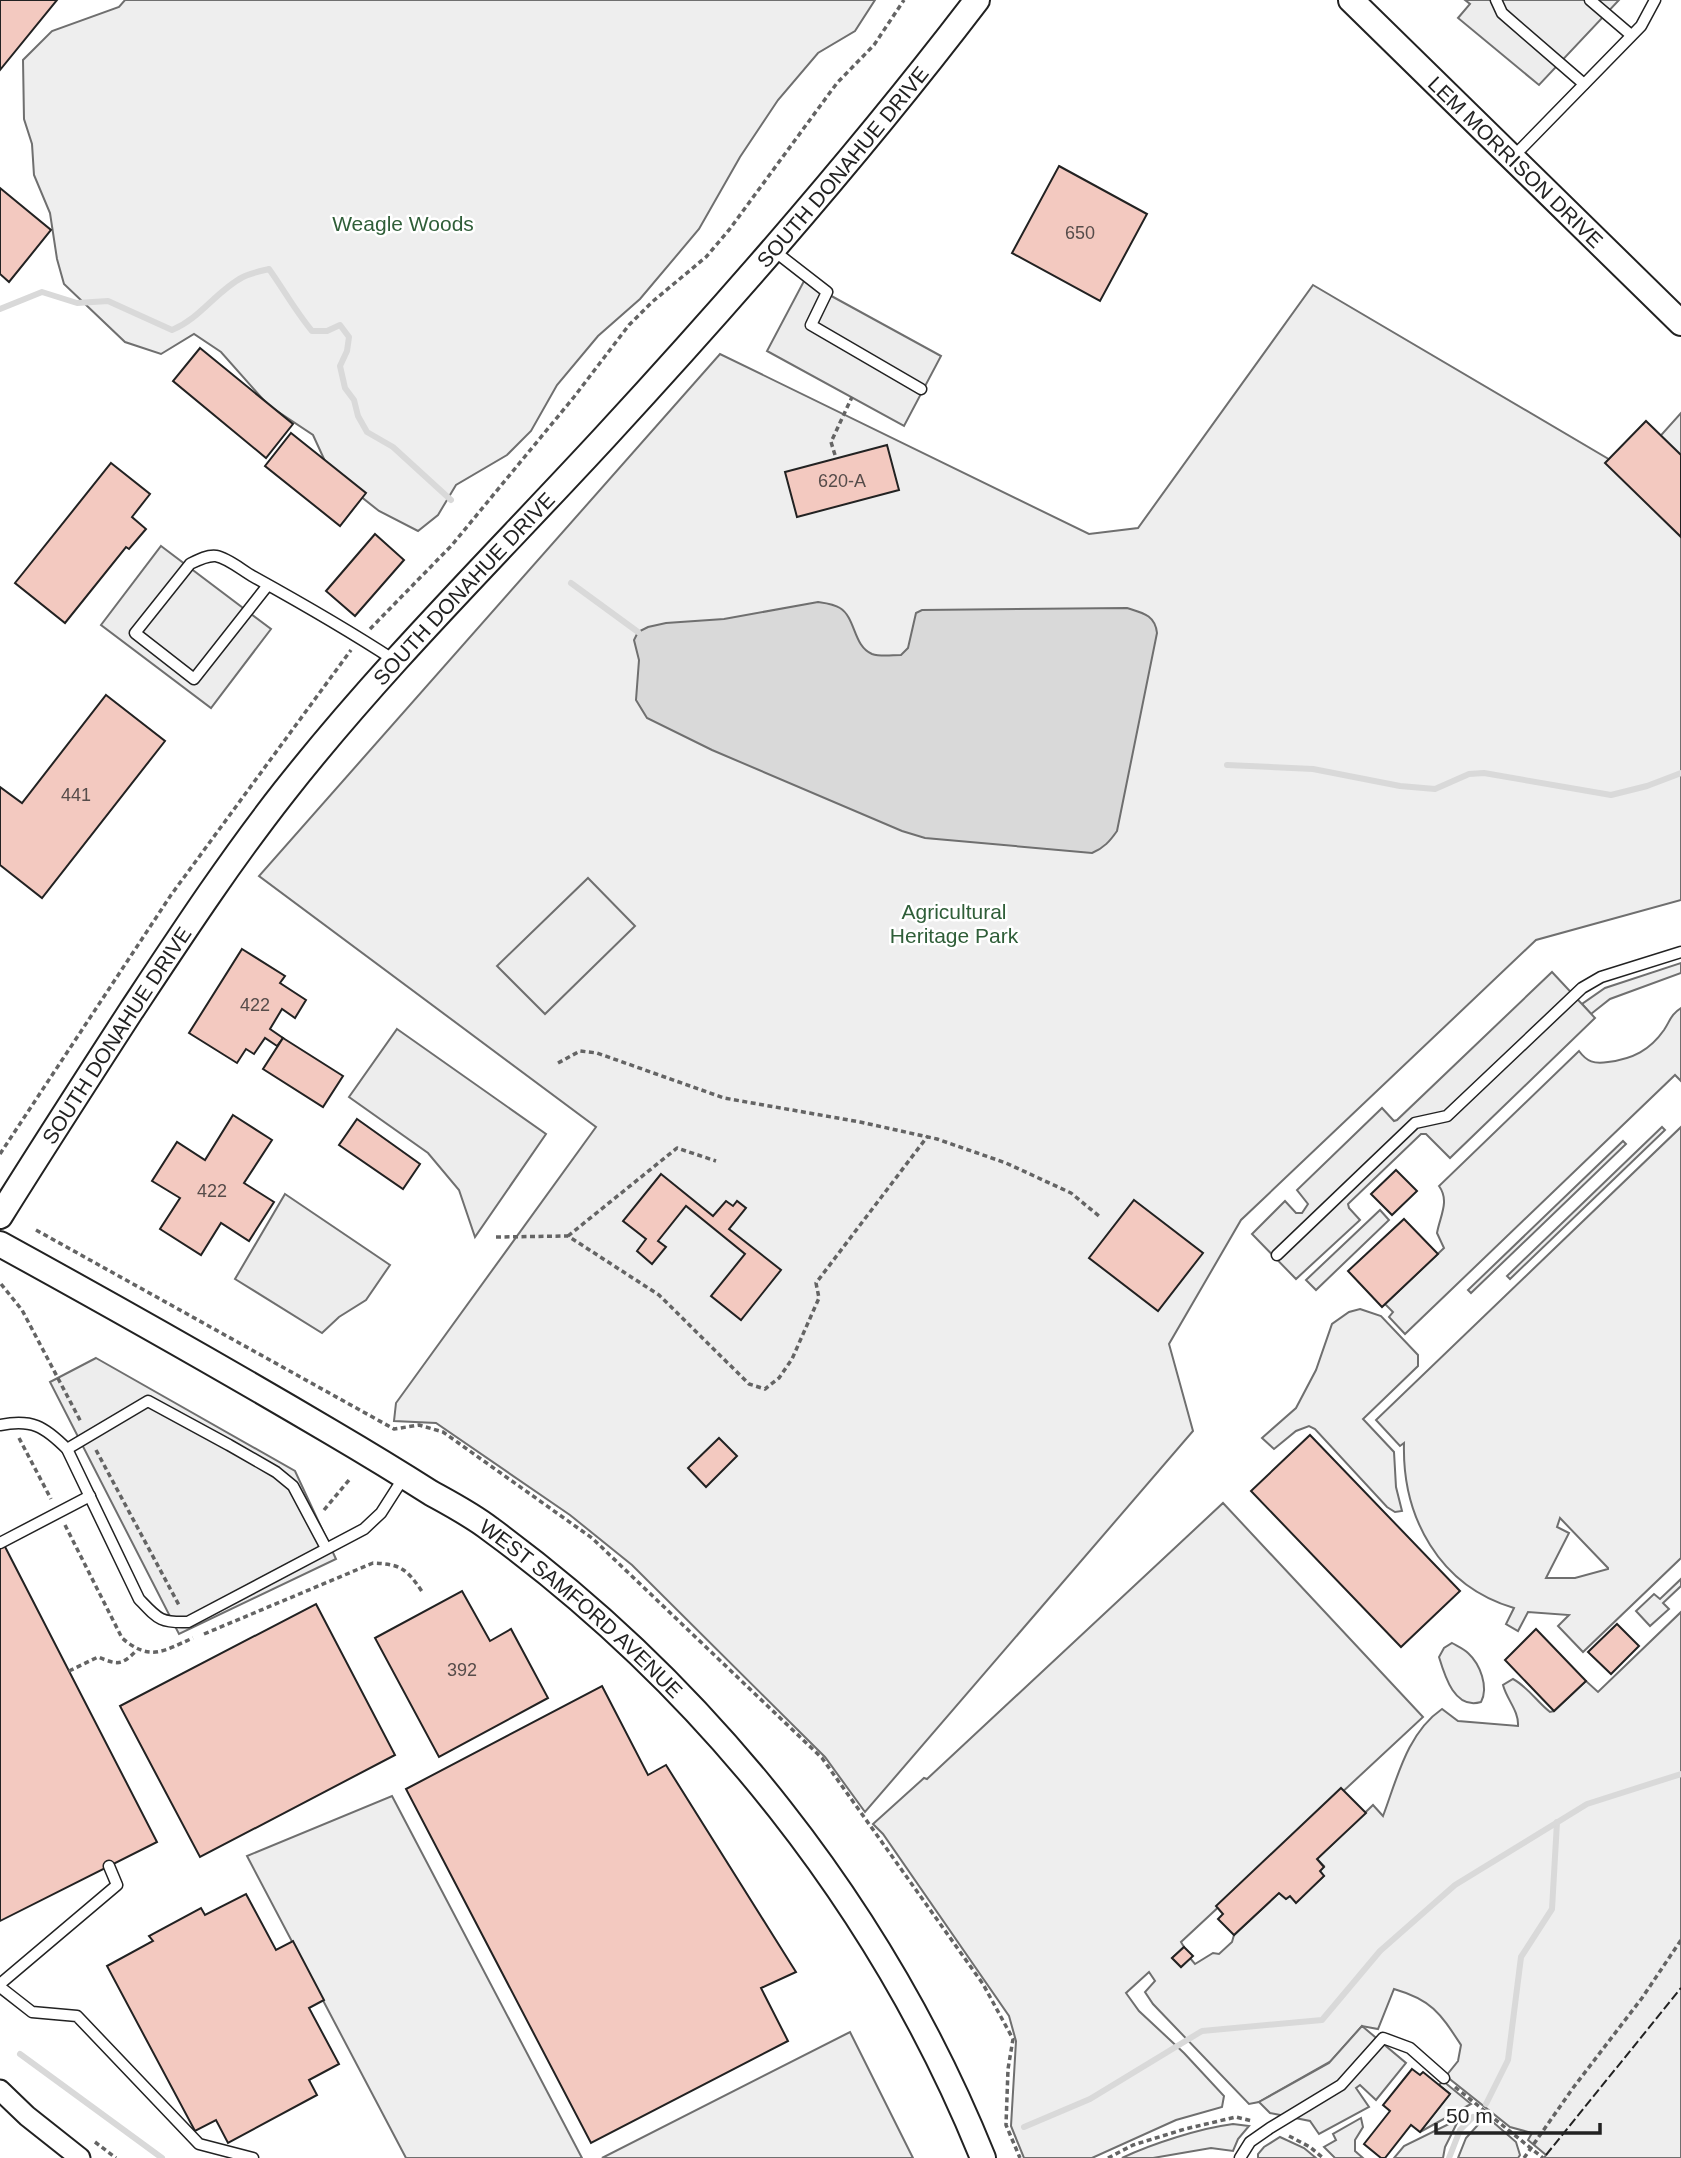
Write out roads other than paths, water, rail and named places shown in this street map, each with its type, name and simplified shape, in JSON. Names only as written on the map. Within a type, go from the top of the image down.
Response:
[{"type":"street","name":"SOUTH DONAHUE DRIVE","points":[[0,1216],[204,902],[283,792],[394,660],[606,436],[773,250],[910,88],[977,0]]},
{"type":"street","name":"LEM MORRISON DRIVE","points":[[1351,0],[1681,323]]},
{"type":"street","name":"WEST SAMFORD AVENUE","points":[[0,1244],[213,1362],[487,1526],[608,1624],[723,1740],[817,1856],[908,2001],[949,2080],[983,2158]]},
{"type":"street","points":[[0,2090],[27,2116],[80,2158]]},
{"type":"lane","points":[[1496,0],[1502,13],[1584,84]]},
{"type":"lane","points":[[1590,0],[1631,35]]},
{"type":"lane","points":[[1513,157],[1641,26],[1655,0]]},
{"type":"lane","points":[[773,250],[827,292],[811,325],[920,389]]},
{"type":"lane","points":[[268,585],[194,679],[135,633],[190,564],[217,556],[339,624],[394,660]]},
{"type":"lane","points":[[1277,1255],[1415,1123],[1447,1116],[1582,988],[1601,977],[1681,952]]},
{"type":"lane","points":[[67,1449],[148,1401],[276,1472],[293,1486],[326,1548]]},
{"type":"lane","points":[[0,1424],[20,1421],[36,1424],[67,1449],[139,1599],[166,1623],[188,1622],[364,1529],[381,1513],[405,1476]]},
{"type":"lane","points":[[0,1543],[90,1496]]},
{"type":"lane","points":[[109,1866],[117,1885],[0,1985],[32,2012],[77,2016],[200,2144],[253,2158]]},
{"type":"lane","points":[[1240,2158],[1250,2142],[1341,2085],[1383,2038],[1410,2048],[1444,2078]]},
{"type":"waterway","points":[[0,309],[42,292],[77,303],[108,301],[172,330],[192,319],[233,283],[269,269],[312,331],[327,331],[340,325],[349,337],[347,351],[340,366],[345,388],[354,400],[358,416],[367,432],[393,447],[451,500]]},
{"type":"waterway","points":[[571,583],[638,632]]},
{"type":"waterway","points":[[1227,765],[1313,769],[1400,786],[1435,789],[1469,774],[1484,773],[1611,795],[1647,786],[1681,773]]},
{"type":"waterway","points":[[1024,2127],[1090,2099],[1202,2031],[1322,2020],[1380,1951],[1455,1885],[1587,1804],[1681,1774]]},
{"type":"waterway","points":[[1486,2104],[1508,2060],[1521,1957],[1552,1909],[1557,1822]]},
{"type":"waterway","points":[[20,2054],[162,2158]]},
{"type":"waterway","points":[[1449,2158],[1460,2130],[1473,2117]]},
{"type":"park label","name":"Weagle Woods","points":[[403,223]]},
{"type":"park label","name":"Agricultural Heritage Park","points":[[954,923]]}]
